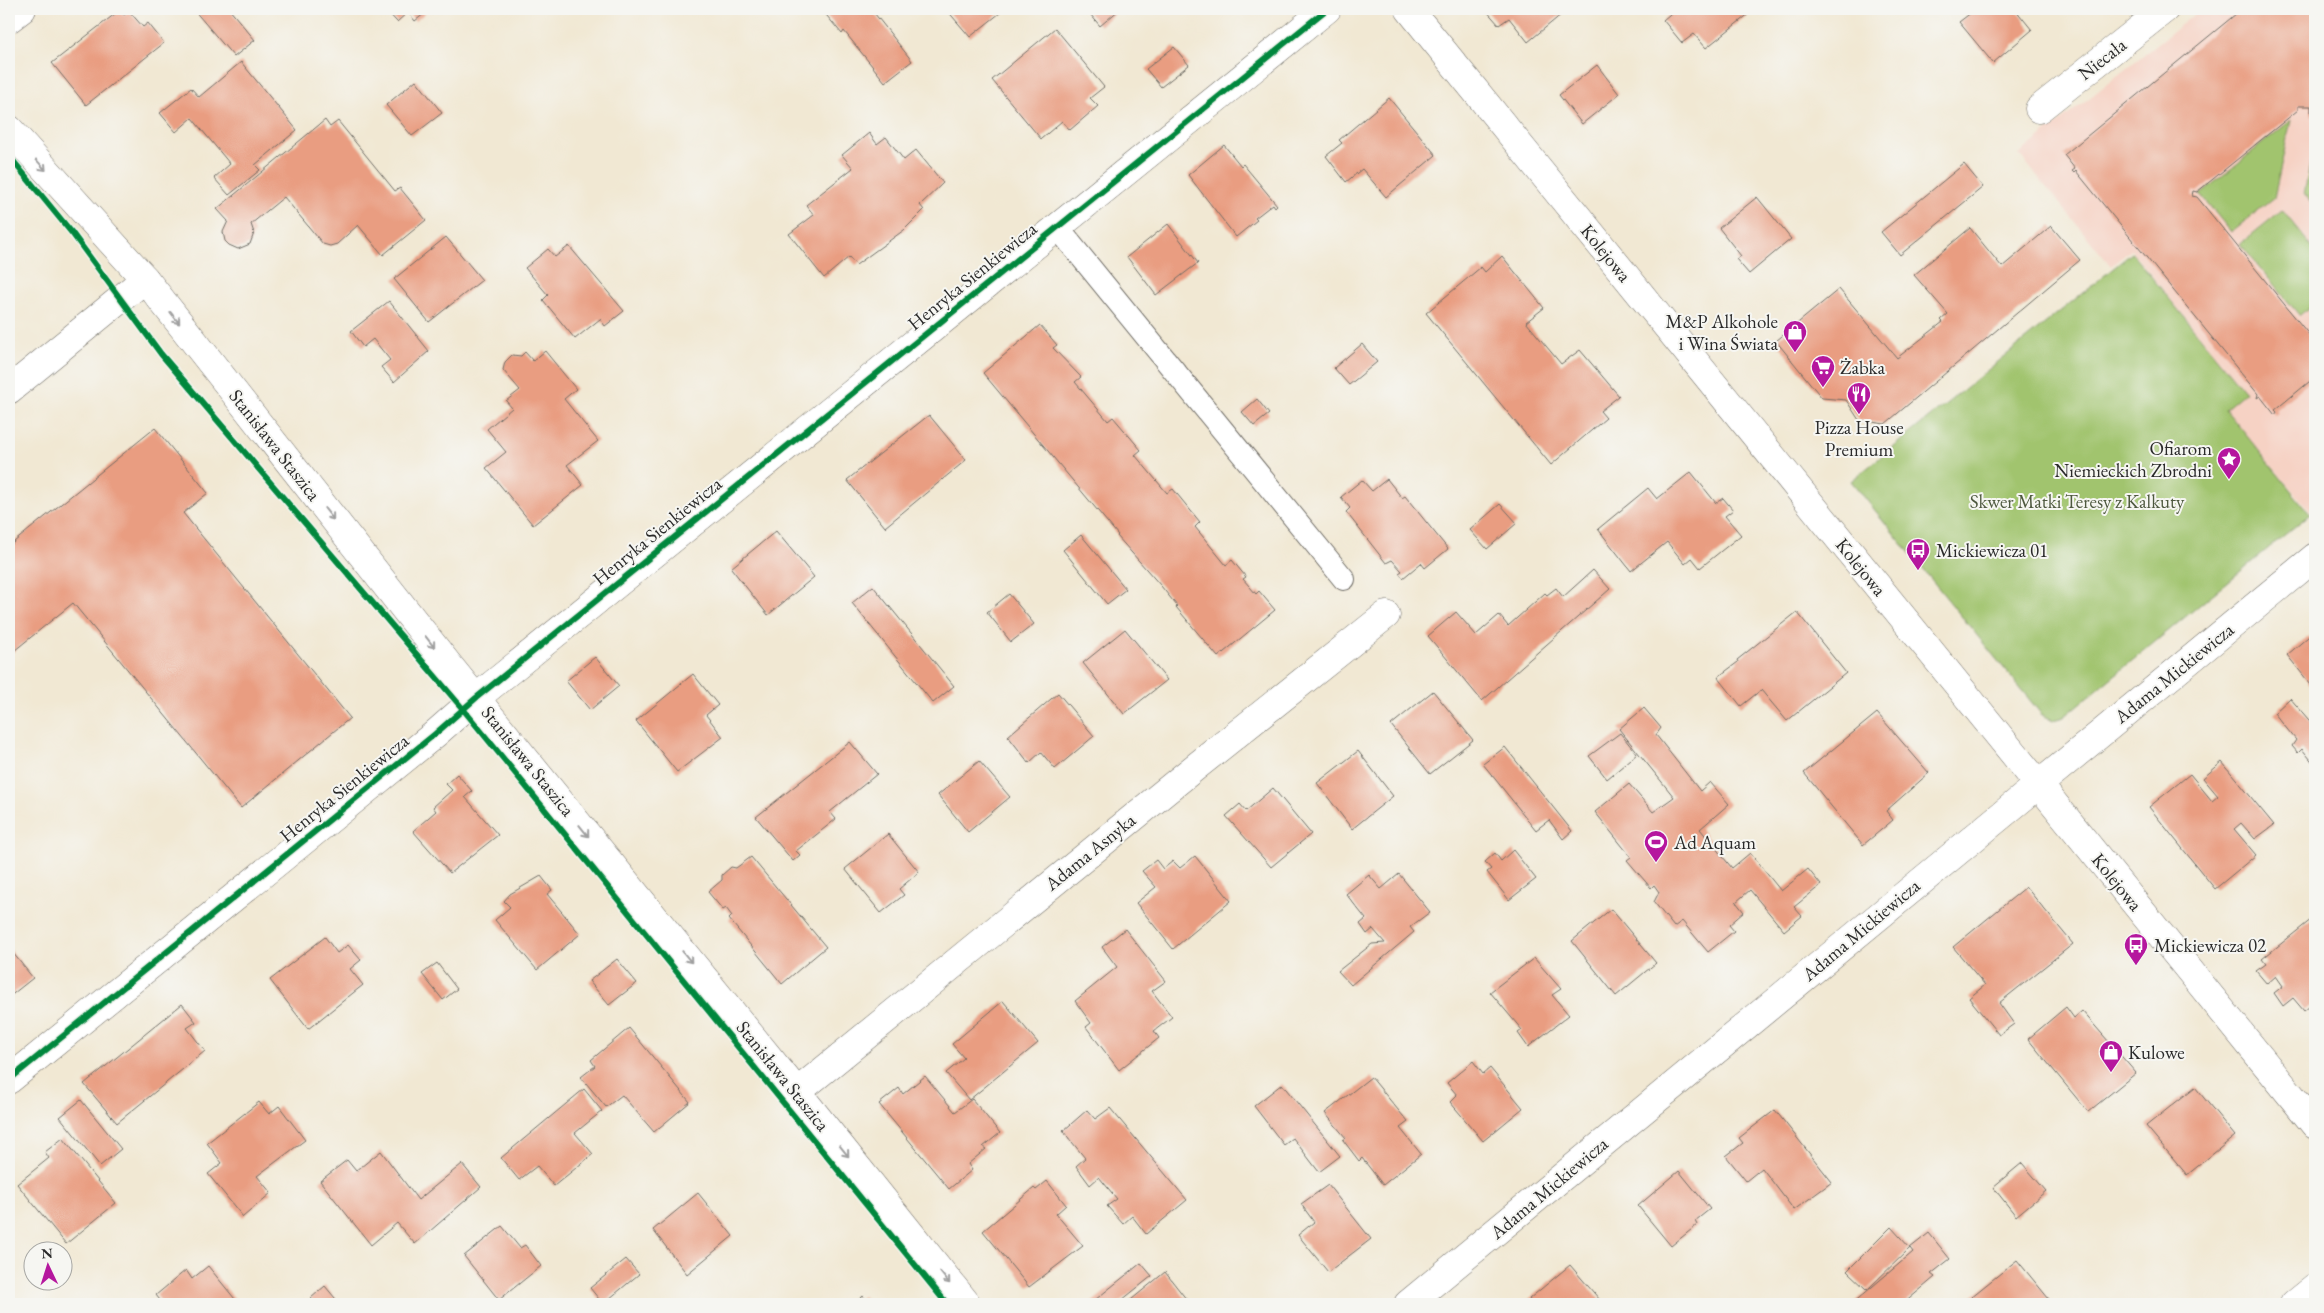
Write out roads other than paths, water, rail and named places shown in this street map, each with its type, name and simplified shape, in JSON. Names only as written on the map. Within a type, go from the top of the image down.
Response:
[{"type":"street","points":[[9,19],[22,9]]},
{"type":"street","name":"Henryka Sienkiewicza","points":[[9,1080],[429,739],[476,698],[1327,9]]},
{"type":"street","name":"Kolejowa","points":[[1409,9],[2315,1125]]},
{"type":"street","name":"Niecała","points":[[2039,109],[2166,9]]},
{"type":"street","name":"Stanisława Staszica","points":[[9,129],[144,279],[440,656],[797,1092],[966,1304]]},
{"type":"street","points":[[9,390],[144,279]]},
{"type":"street","name":"Adama Mickiewicza","points":[[1408,1304],[2315,557]]},
{"type":"street","name":"Adama Asnyka","points":[[797,1092],[1185,775],[1386,615]]},
{"type":"street","points":[[2294,1304],[2315,1287]]},
{"type":"lane","points":[[1057,227],[1344,579]]},
{"type":"place","name":"M&P Alkohole i Wina Świata","points":[[1795,353]]},
{"type":"place","name":"Żabka","points":[[1823,388]]},
{"type":"place","name":"Pizza House Premium","points":[[1859,415]]},
{"type":"place","name":"Ofiarom Niemieckich Zbrodni","points":[[2229,480]]},
{"type":"place","name":"Mickiewicza 01","points":[[1918,571]]},
{"type":"place","name":"Ad Aquam","points":[[1656,863]]},
{"type":"place","name":"Mickiewicza 02","points":[[2136,966]]},
{"type":"place","name":"Kulowe","points":[[2111,1073]]},
{"type":"park label","name":"Skwer Matki Teresy z Kalkuty","points":[[2077,501]]}]
